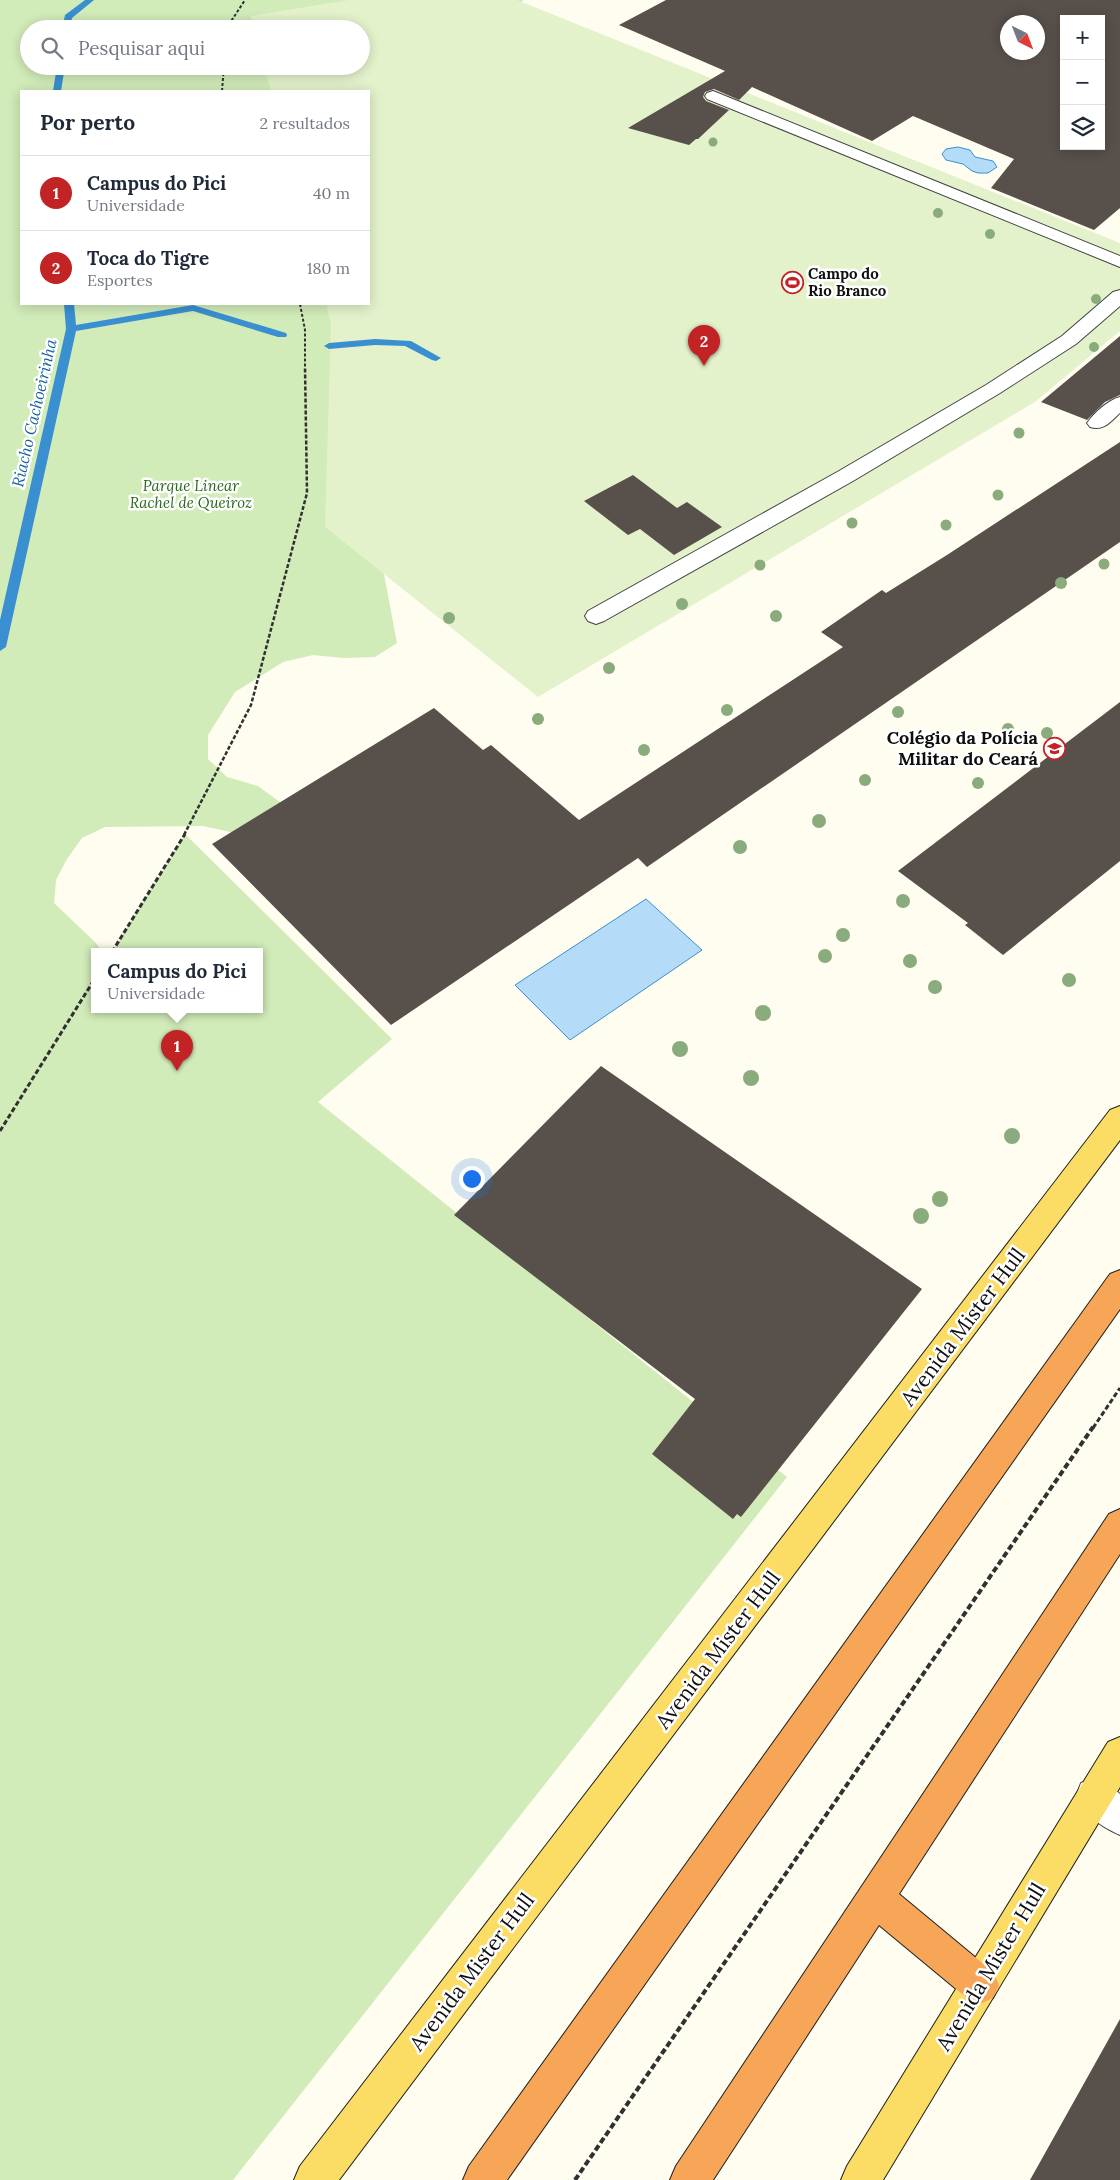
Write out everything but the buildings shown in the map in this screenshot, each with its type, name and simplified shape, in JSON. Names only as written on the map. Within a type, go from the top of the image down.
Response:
[{"type":"highway","points":[[483,2180],[1120,1284]]},
{"type":"highway","points":[[690,2180],[1120,1525]]},
{"type":"highway","points":[[875,1898],[980,1985]]},
{"type":"main road","name":"Avenida Mister Hull","points":[[314,2180],[1120,1118]]},
{"type":"main road","name":"Avenida Mister Hull","points":[[861,2180],[980,1985],[1107,1807],[1120,1754]]},
{"type":"street","points":[[713,96],[1120,262]]},
{"type":"street","points":[[596,616],[846,476],[993,389],[1069,340],[1120,296]]},
{"type":"street","points":[[1097,423],[1120,403]]},
{"type":"path","points":[[232,20],[245,0]]},
{"type":"path","points":[[222,90],[223,75]]},
{"type":"path","points":[[115,948],[186,834],[251,705],[307,493],[305,330],[300,305]]},
{"type":"path","points":[[0,1130],[91,985]]},
{"type":"path","points":[[575,2180],[1120,1388]]},
{"type":"green space","name":"Parque Linear Rachel de Queiroz","points":[[0,0],[523,0],[518,8],[383,569],[397,643],[375,657],[344,658],[313,655],[283,662],[235,692],[208,735],[208,759],[227,777],[258,786],[280,802],[279,827],[235,833],[203,826],[105,827],[82,838],[67,859],[56,880],[54,903],[99,948],[91,948],[91,1013],[263,1013],[263,948],[114,948],[185,834],[392,1039],[318,1102],[787,1477],[233,2180],[0,2180]]},
{"type":"green space","points":[[349,0],[517,0],[1120,243],[1120,331],[1035,402],[538,697],[325,527],[331,323],[326,305],[370,305],[370,90],[271,90],[267,75],[370,75],[370,20],[252,20],[251,16]]},
{"type":"water","points":[[958,147],[970,150],[975,157],[993,161],[997,167],[988,173],[978,173],[963,164],[946,160],[942,154],[946,149]]},
{"type":"water","points":[[646,899],[702,950],[570,1040],[515,985]]},
{"type":"waterway","name":"Riacho Cachoeirinha","points":[[68,20],[68,17],[90,0]]},
{"type":"waterway","name":"Riacho Cachoeirinha","points":[[57,90],[60,75]]},
{"type":"waterway","name":"Riacho Cachoeirinha","points":[[69,305],[71,329]]},
{"type":"waterway","points":[[71,329],[193,308],[282,335]]},
{"type":"waterway","name":"Riacho Cachoeirinha","points":[[0,647],[71,329]]},
{"type":"waterway","points":[[329,346],[375,342],[407,343],[436,358]]},
{"type":"place","name":"Campo do Rio Branco","points":[[792,283]]},
{"type":"place","name":"Toca do Tigre","points":[[704,366]]},
{"type":"place","name":"Colégio da Polícia Militar do Ceará","points":[[1054,748]]},
{"type":"place","name":"Campus do Pici","points":[[177,1071]]}]
